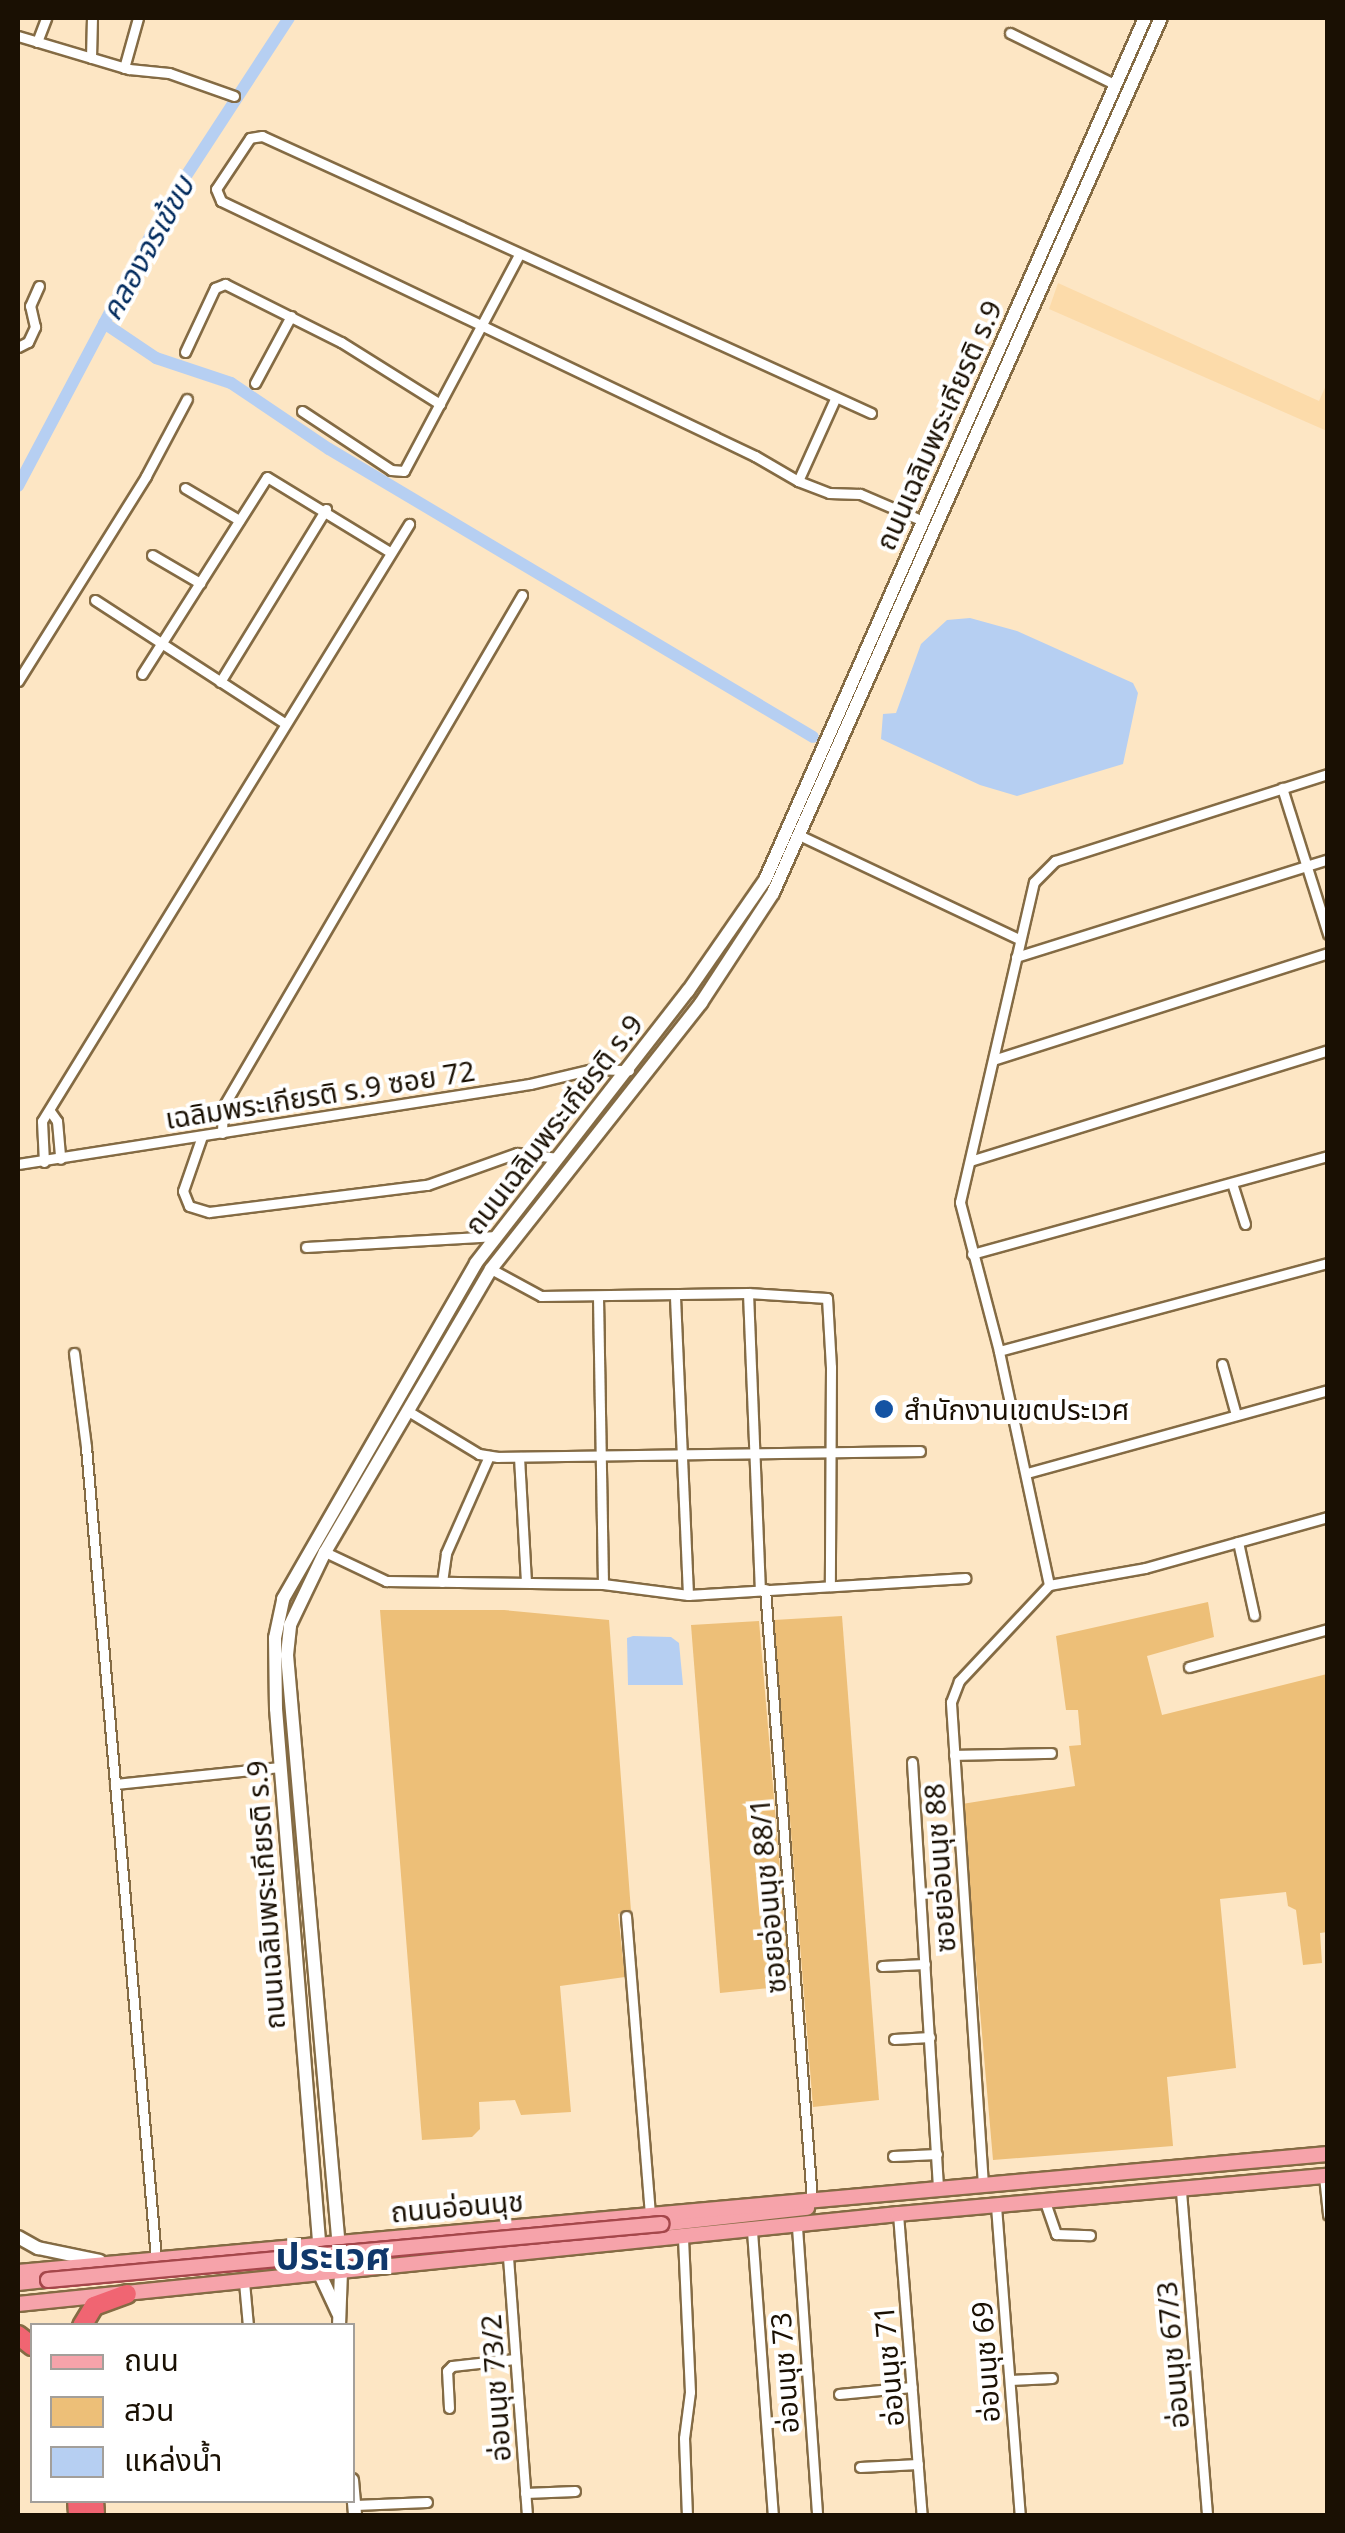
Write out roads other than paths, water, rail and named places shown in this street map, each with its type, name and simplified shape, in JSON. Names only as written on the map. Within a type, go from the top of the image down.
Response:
[{"type":"highway","points":[[84,2323],[94,2306],[126,2294]]},
{"type":"main road","name":"ถนนเฉลิมพระเกียรติ ร.9","points":[[339,2320],[322,2272],[280,1767],[274,1649],[284,1599],[443,1318],[497,1236],[736,928],[764,880],[1144,18]]},
{"type":"main road","name":"ถนนเฉลิมพระเกียรติ ร.9","points":[[339,2320],[341,2271],[287,1656],[290,1625],[326,1552],[491,1269],[701,1003],[753,928],[801,836],[1160,18]]},
{"type":"main road","name":"ถนนอ่อนนุช","points":[[18,2283],[812,2200],[1328,2154]]},
{"type":"main road","name":"ถนนอ่อนนุช","points":[[18,2304],[508,2257],[898,2214],[1326,2176]]},
{"type":"main road","name":"ถนนอ่อนนุช","points":[[784,2214],[842,2200]]},
{"type":"main road","name":"ถนนอ่อนนุช","points":[[18,2272],[100,2261],[389,2236],[656,2219],[784,2214],[838,2222]]},
{"type":"main road","points":[[389,2236],[378,2242],[375,2253],[392,2267]]},
{"type":"main road","points":[[18,2238],[38,2248],[100,2261]]},
{"type":"main road","points":[[271,2248],[286,2258],[284,2269],[272,2278]]},
{"type":"street","points":[[38,42],[46,18]]},
{"type":"street","points":[[91,58],[92,18]]},
{"type":"street","points":[[124,68],[138,18]]},
{"type":"street","points":[[1010,33],[1114,84]]},
{"type":"street","points":[[18,36],[124,68],[169,73],[234,96]]},
{"type":"street","points":[[871,413],[262,136],[250,138],[216,189],[221,201],[755,456],[798,481],[829,493],[860,494],[923,521]]},
{"type":"street","points":[[302,411],[398,472],[408,466],[518,254]]},
{"type":"street","points":[[185,352],[220,284],[341,342],[440,404]]},
{"type":"street","points":[[18,347],[28,342],[35,327],[30,306],[39,286]]},
{"type":"street","points":[[18,308],[30,306]]},
{"type":"street","points":[[255,383],[291,316]]},
{"type":"street","points":[[18,681],[146,476],[187,399]]},
{"type":"street","points":[[798,481],[835,399]]},
{"type":"street","points":[[142,674],[267,477],[326,509],[390,552]]},
{"type":"street","points":[[185,488],[239,520]]},
{"type":"street","points":[[220,682],[326,509]]},
{"type":"street","points":[[44,1162],[42,1121],[283,722],[409,524]]},
{"type":"street","points":[[152,555],[200,583]]},
{"type":"street","points":[[222,1133],[224,1108],[522,595]]},
{"type":"street","points":[[94,600],[283,722]]},
{"type":"street","points":[[1328,774],[1055,861],[1034,882],[960,1202],[1000,1351],[1049,1585],[1145,1568],[1328,1518]]},
{"type":"street","points":[[1282,788],[1328,934]]},
{"type":"street","points":[[801,836],[1019,939]]},
{"type":"street","points":[[1016,957],[1328,858]]},
{"type":"street","points":[[996,1059],[1328,953]]},
{"type":"street","points":[[970,1161],[1328,1050]]},
{"type":"street","name":"เฉลิมพระเกียรติ ร.9 ซอย 72","points":[[18,1164],[530,1084],[593,1069],[628,1070]]},
{"type":"street","points":[[50,1111],[56,1120],[60,1159]]},
{"type":"street","points":[[202,1136],[183,1191],[189,1206],[210,1212],[427,1185],[517,1154],[558,1158]]},
{"type":"street","points":[[972,1254],[1328,1156]]},
{"type":"street","points":[[1232,1182],[1245,1224]]},
{"type":"street","points":[[306,1247],[497,1236]]},
{"type":"street","points":[[1000,1351],[1328,1263]]},
{"type":"street","points":[[491,1269],[541,1296],[748,1293],[823,1295],[830,1300],[830,1584]]},
{"type":"street","name":"ซอยอ่อนนุช 88/1","points":[[748,1293],[751,1451],[812,2200]]},
{"type":"street","points":[[598,1297],[604,1584]]},
{"type":"street","points":[[674,1297],[688,1594]]},
{"type":"street","points":[[74,1353],[156,2259]]},
{"type":"street","points":[[1222,1364],[1236,1415]]},
{"type":"street","points":[[1027,1473],[1328,1390]]},
{"type":"street","points":[[408,1411],[489,1456],[920,1451]]},
{"type":"street","points":[[442,1582],[446,1553],[489,1456]]},
{"type":"street","points":[[519,1456],[526,1582]]},
{"type":"street","points":[[1238,1542],[1254,1614]]},
{"type":"street","points":[[326,1552],[373,1578],[604,1584],[688,1594],[965,1578]]},
{"type":"street","name":"ซอยอ่อนนุช 88","points":[[982,2185],[954,1755],[954,1690],[1049,1585]]},
{"type":"street","points":[[1189,1667],[1328,1629]]},
{"type":"street","points":[[954,1755],[1052,1754]]},
{"type":"street","points":[[912,1762],[938,2189]]},
{"type":"street","points":[[115,1784],[280,1767]]},
{"type":"street","points":[[626,1916],[656,2219]]},
{"type":"street","points":[[882,1966],[925,1964]]},
{"type":"street","points":[[894,2039],[930,2037]]},
{"type":"street","points":[[893,2156],[937,2154]]},
{"type":"street","points":[[1326,2176],[1328,2215]]},
{"type":"street","name":"อ่อนนุช 67/3","points":[[1181,2191],[1207,2516]]},
{"type":"street","points":[[1045,2202],[1056,2234],[1090,2236]]},
{"type":"street","name":"อ่อนนุช 69","points":[[996,2206],[1020,2516]]},
{"type":"street","name":"อ่อนนุช 71","points":[[898,2214],[922,2516]]},
{"type":"street","name":"อ่อนนุช 73","points":[[796,2226],[816,2516]]},
{"type":"street","points":[[752,2231],[773,2516]]},
{"type":"street","points":[[683,2238],[690,2392],[684,2438],[687,2516]]},
{"type":"street","name":"อ่อนนุช 73/2","points":[[508,2257],[526,2516]]},
{"type":"street","points":[[244,2282],[248,2323]]},
{"type":"street","points":[[450,2408],[447,2371],[452,2366],[516,2359]]},
{"type":"street","points":[[1010,2380],[1052,2378]]},
{"type":"street","points":[[839,2394],[912,2387]]},
{"type":"street","points":[[860,2466],[918,2464]]},
{"type":"street","points":[[525,2494],[575,2490]]},
{"type":"street","points":[[355,2510],[427,2502]]},
{"type":"water","points":[[970,618],[1017,631],[1133,683],[1138,693],[1123,764],[1017,796],[980,785],[881,739],[883,714],[896,713],[921,644],[947,620]]},
{"type":"water","points":[[671,1637],[679,1643],[683,1685],[628,1685],[627,1638]]},
{"type":"waterway","name":"คลองจรเข้ขบ","points":[[18,486],[167,205],[289,18]]},
{"type":"waterway","points":[[104,323],[156,358],[231,383],[329,449],[813,737]]},
{"type":"place","name":"สำนักงานเขตประเวศ","points":[[884,1409]]},
{"type":"district","name":"ประเวศ","points":[[333,2256]]}]
